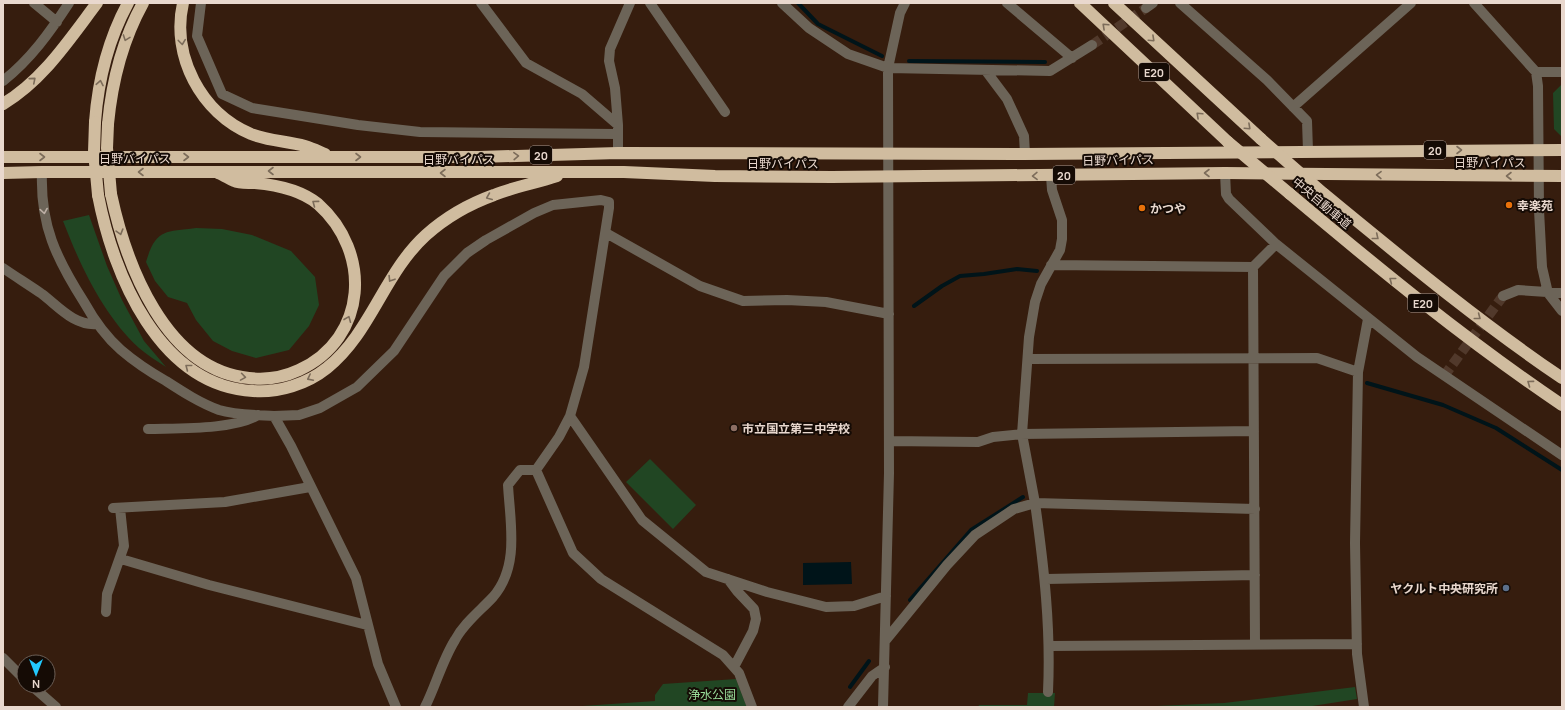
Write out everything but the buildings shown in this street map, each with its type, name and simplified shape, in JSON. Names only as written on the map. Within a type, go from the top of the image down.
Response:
[{"type":"highway","points":[[3,104],[28,85],[52,62],[97,3]]},
{"type":"highway","points":[[128,3],[112,39],[102,75],[95,122],[95,159],[98,195],[108,238],[124,280],[145,318],[165,345],[181,362],[197,374],[228,388],[261,392],[279,390],[313,378],[331,364],[355,338],[398,268],[411,250],[442,222],[458,212],[495,194],[532,185],[566,173]]},
{"type":"highway","points":[[143,3],[131,25],[120,58],[112,92],[107,148],[111,194],[119,230],[135,274],[159,316],[185,348],[214,368],[242,377],[276,377],[298,371],[319,358],[328,349],[337,339],[349,317],[355,296],[356,284],[354,262],[350,250],[337,225],[327,213],[316,203],[301,194],[271,185],[236,182],[216,172]]},
{"type":"highway","points":[[183,3],[180,28],[186,63],[197,88],[214,109],[229,121],[251,134],[279,142],[304,146],[332,157]]},
{"type":"highway","name":"中央自動車道","points":[[1080,3],[1228,142],[1390,278],[1484,350],[1562,405]]},
{"type":"highway","name":"中央自動車道","points":[[1114,3],[1261,139],[1324,194],[1490,327],[1562,378]]},
{"type":"highway","name":"日野バイパス","points":[[3,157],[332,157],[618,153],[1025,154],[1562,150]]},
{"type":"highway","name":"日野バイパス","points":[[3,174],[42,172],[624,172],[715,176],[890,177],[1225,173],[1562,176]]},
{"type":"street","points":[[34,3],[56,22]]},
{"type":"street","points":[[3,81],[30,56],[69,3]]},
{"type":"street","points":[[201,3],[197,36],[222,94],[252,108],[358,125],[420,132],[618,129]]},
{"type":"street","points":[[481,3],[526,63],[582,94],[618,129]]},
{"type":"street","points":[[618,153],[615,88],[608,61],[610,49],[630,3]]},
{"type":"street","points":[[650,3],[725,112]]},
{"type":"street","points":[[782,3],[809,28],[848,54],[888,68],[1050,70],[1072,58],[1092,44]]},
{"type":"street","points":[[884,707],[890,314],[890,153],[888,68],[900,13],[905,3]]},
{"type":"street","points":[[1007,3],[1072,58]]},
{"type":"street","points":[[1180,3],[1267,80],[1307,121],[1308,151]]},
{"type":"street","points":[[1293,107],[1411,3]]},
{"type":"street","points":[[1474,3],[1536,72],[1538,86],[1538,176],[1542,268],[1548,293],[1562,311]]},
{"type":"street","points":[[986,70],[1007,99],[1024,136],[1025,154]]},
{"type":"street","points":[[1536,72],[1562,72]]},
{"type":"street","points":[[42,172],[41,196],[44,216],[52,243],[66,274],[97,324],[120,350],[184,393],[221,410],[274,416],[299,415],[320,408],[358,387],[394,351],[444,276],[467,253],[503,229],[553,205],[601,200],[608,202],[609,208],[606,233],[584,367],[570,416],[559,436],[536,470]]},
{"type":"street","points":[[1225,173],[1226,194],[1229,200],[1276,244],[1368,319],[1444,376],[1562,455]]},
{"type":"street","points":[[1048,692],[1050,646],[1046,579],[1035,504],[1022,434],[1029,337],[1035,302],[1041,284],[1060,250],[1062,234],[1062,220],[1052,190],[1052,176]]},
{"type":"street","points":[[606,233],[700,286],[743,301],[787,300],[826,302],[890,314]]},
{"type":"street","points":[[1051,265],[1253,267],[1276,244]]},
{"type":"street","points":[[1253,267],[1256,644]]},
{"type":"street","points":[[3,268],[42,294],[64,314],[90,324],[97,324]]},
{"type":"street","points":[[1503,296],[1518,290],[1562,293]]},
{"type":"street","points":[[1364,707],[1357,644],[1355,543],[1358,372],[1368,319]]},
{"type":"street","points":[[1028,359],[1254,357],[1317,358],[1358,372]]},
{"type":"street","points":[[148,429],[198,427],[234,423],[249,421],[258,415]]},
{"type":"street","points":[[274,416],[291,446],[356,578],[378,664],[396,707]]},
{"type":"street","points":[[570,416],[642,520],[706,572],[826,608],[854,606],[886,596]]},
{"type":"street","points":[[889,441],[978,442],[993,437],[1022,434],[1254,431]]},
{"type":"street","points":[[425,707],[455,640],[468,622],[494,595],[507,574],[512,553],[508,485],[520,470],[536,470]]},
{"type":"street","points":[[536,470],[573,553],[601,579],[723,655],[739,672],[752,707]]},
{"type":"street","points":[[106,612],[107,594],[124,546],[117,508],[225,502],[310,487]]},
{"type":"street","points":[[885,641],[975,535],[1014,509],[1035,504],[1255,509]]},
{"type":"street","points":[[120,559],[209,585],[367,625]]},
{"type":"street","points":[[1046,579],[1255,575]]},
{"type":"street","points":[[728,579],[737,592],[754,609],[756,619],[753,631],[734,667]]},
{"type":"street","points":[[1050,646],[1357,644]]},
{"type":"street","points":[[3,658],[16,672]]},
{"type":"street","points":[[848,707],[872,676],[884,667]]},
{"type":"street","points":[[41,694],[56,707]]},
{"type":"green space","points":[[1562,84],[1562,137],[1554,129],[1553,93]]},
{"type":"green space","points":[[89,215],[107,266],[122,300],[144,341],[166,367],[142,351],[126,335],[104,305],[85,272],[63,221]]},
{"type":"green space","points":[[196,228],[222,229],[252,235],[291,251],[315,277],[319,305],[309,326],[289,350],[256,358],[232,351],[213,341],[196,320],[187,303],[168,297],[155,281],[146,262],[154,243],[163,234],[176,230]]},
{"type":"green space","points":[[650,459],[696,505],[673,529],[626,482]]},
{"type":"green space","name":"浄水公園","points":[[736,679],[747,707],[568,707],[655,701],[655,695],[663,684]]},
{"type":"green space","points":[[1355,687],[1357,699],[1306,707],[1133,707],[1224,703]]},
{"type":"green space","points":[[1028,693],[1055,693],[1054,707],[978,707],[979,705],[1027,705]]},
{"type":"shaded area","points":[[851,562],[852,584],[803,585],[803,563]]},
{"type":"waterway","points":[[798,3],[818,24],[882,56]]},
{"type":"waterway","points":[[909,61],[1045,62]]},
{"type":"waterway","points":[[914,306],[942,286],[960,276],[1017,269],[1037,271]]},
{"type":"waterway","points":[[1367,383],[1443,405],[1496,428],[1562,470]]},
{"type":"waterway","points":[[910,600],[971,530],[1023,497]]},
{"type":"waterway","points":[[850,687],[869,661]]},
{"type":"tunnel","points":[[1092,45],[1146,8]]},
{"type":"tunnel","points":[[1444,376],[1503,296]]},
{"type":"place","name":"幸楽苑","points":[[1509,205]]},
{"type":"place","name":"かつや","points":[[1142,208]]},
{"type":"place","name":"市立国立第三中学校","points":[[734,428]]},
{"type":"place","name":"ヤクルト中央研究所","points":[[1506,588]]}]
